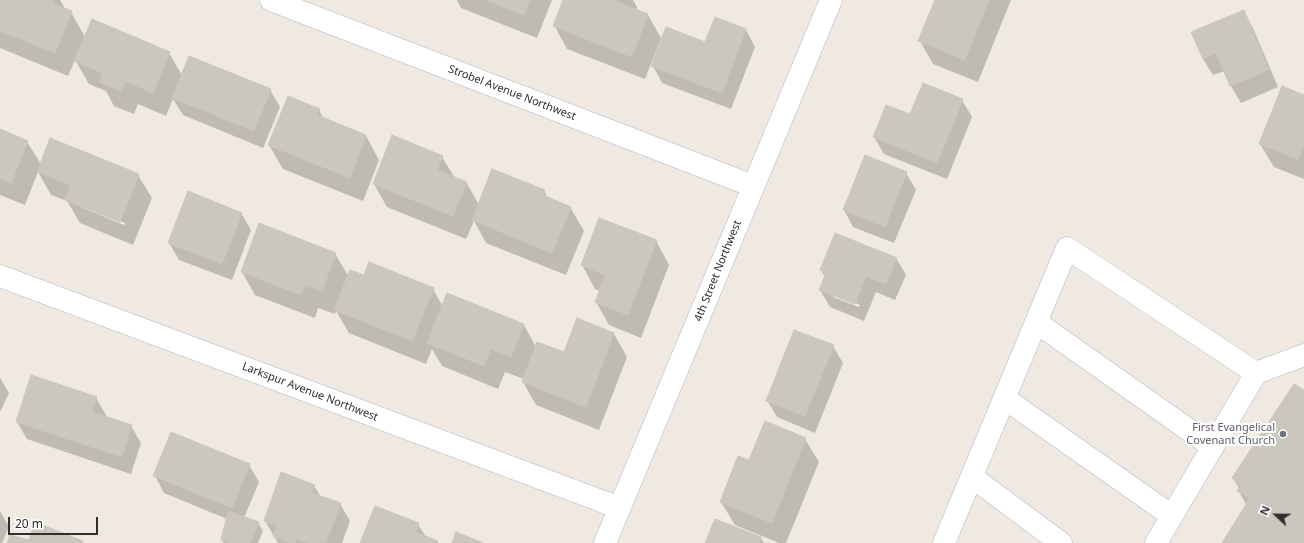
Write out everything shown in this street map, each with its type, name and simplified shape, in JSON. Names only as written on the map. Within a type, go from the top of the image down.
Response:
[{"type":"street","name":"Strobel Avenue Northwest","points":[[271,0],[753,186]]},
{"type":"street","name":"4th Street Northwest","points":[[605,543],[831,0]]},
{"type":"street","points":[[944,543],[1067,248],[1256,373]]},
{"type":"street","name":"Larkspur Avenue Northwest","points":[[0,276],[620,508]]},
{"type":"street","points":[[1036,322],[1213,447]]},
{"type":"street","points":[[1156,543],[1256,373],[1304,355]]},
{"type":"street","points":[[1004,398],[1172,516]]},
{"type":"street","points":[[972,477],[1061,543]]},
{"type":"building","points":[[0,0],[54,0],[53,4],[72,11],[55,53],[0,31]]},
{"type":"building","points":[[486,0],[530,0],[524,15]]},
{"type":"building","points":[[563,0],[617,0],[617,2],[648,14],[632,57],[553,26]]},
{"type":"building","points":[[935,0],[989,0],[965,60],[918,41]]},
{"type":"building","points":[[1244,10],[1269,70],[1230,86],[1216,53],[1203,59],[1191,32]]},
{"type":"building","points":[[715,17],[746,29],[722,93],[651,66],[666,27],[705,42]]},
{"type":"building","points":[[92,19],[170,52],[153,93],[125,81],[121,91],[100,82],[103,73],[74,61]]},
{"type":"building","points":[[189,56],[271,89],[254,131],[172,98]]},
{"type":"building","points":[[923,83],[963,99],[937,163],[873,137],[886,105],[910,114]]},
{"type":"building","points":[[1282,86],[1304,95],[1304,145],[1298,159],[1259,144]]},
{"type":"building","points":[[288,96],[320,109],[317,115],[366,135],[350,178],[268,145]]},
{"type":"building","points":[[0,129],[28,141],[11,183],[0,178]]},
{"type":"building","points":[[392,135],[443,156],[437,170],[467,182],[453,216],[373,184]]},
{"type":"building","points":[[50,138],[139,174],[120,222],[65,200],[71,185],[37,172]]},
{"type":"building","points":[[865,155],[907,172],[885,227],[843,210]]},
{"type":"building","points":[[492,169],[545,190],[543,195],[571,207],[552,253],[472,220]]},
{"type":"building","points":[[188,191],[242,213],[222,264],[168,243]]},
{"type":"building","points":[[599,218],[657,240],[628,315],[595,302],[605,275],[581,265]]},
{"type":"building","points":[[259,223],[336,253],[322,291],[305,285],[301,295],[241,272]]},
{"type":"building","points":[[835,233],[897,258],[886,284],[866,276],[855,304],[819,290],[826,273],[820,270]]},
{"type":"building","points":[[369,262],[434,288],[412,341],[334,310],[350,270],[364,275]]},
{"type":"building","points":[[447,293],[524,324],[511,357],[491,349],[484,366],[427,343]]},
{"type":"building","points":[[577,318],[614,333],[586,407],[522,382],[537,342],[564,352]]},
{"type":"building","points":[[794,330],[834,345],[805,416],[766,401]]},
{"type":"building","points":[[31,375],[97,397],[92,412],[132,425],[122,457],[16,422]]},
{"type":"building","name":"First Evangelical Covenant Church","points":[[1294,384],[1304,390],[1304,543],[1222,543],[1250,498],[1237,491],[1240,484],[1232,478]]},
{"type":"building","points":[[765,421],[806,438],[772,523],[720,502],[738,456],[749,460]]},
{"type":"building","points":[[171,432],[250,464],[232,508],[153,476]]},
{"type":"building","points":[[281,472],[315,485],[312,493],[341,503],[326,543],[309,543],[296,539],[295,543],[290,543],[273,536],[277,525],[264,521]]},
{"type":"building","points":[[375,506],[419,523],[415,532],[438,541],[438,543],[360,543]]},
{"type":"building","points":[[228,511],[259,522],[250,543],[229,543],[221,540]]},
{"type":"building","points":[[715,519],[761,537],[759,543],[705,543]]},
{"type":"building","points":[[35,522],[83,541],[82,543],[7,543],[10,535],[29,540]]},
{"type":"building","points":[[456,532],[483,543],[452,543]]},
{"type":"place","name":"First Evangelical Covenant Church","points":[[1283,434]]}]
